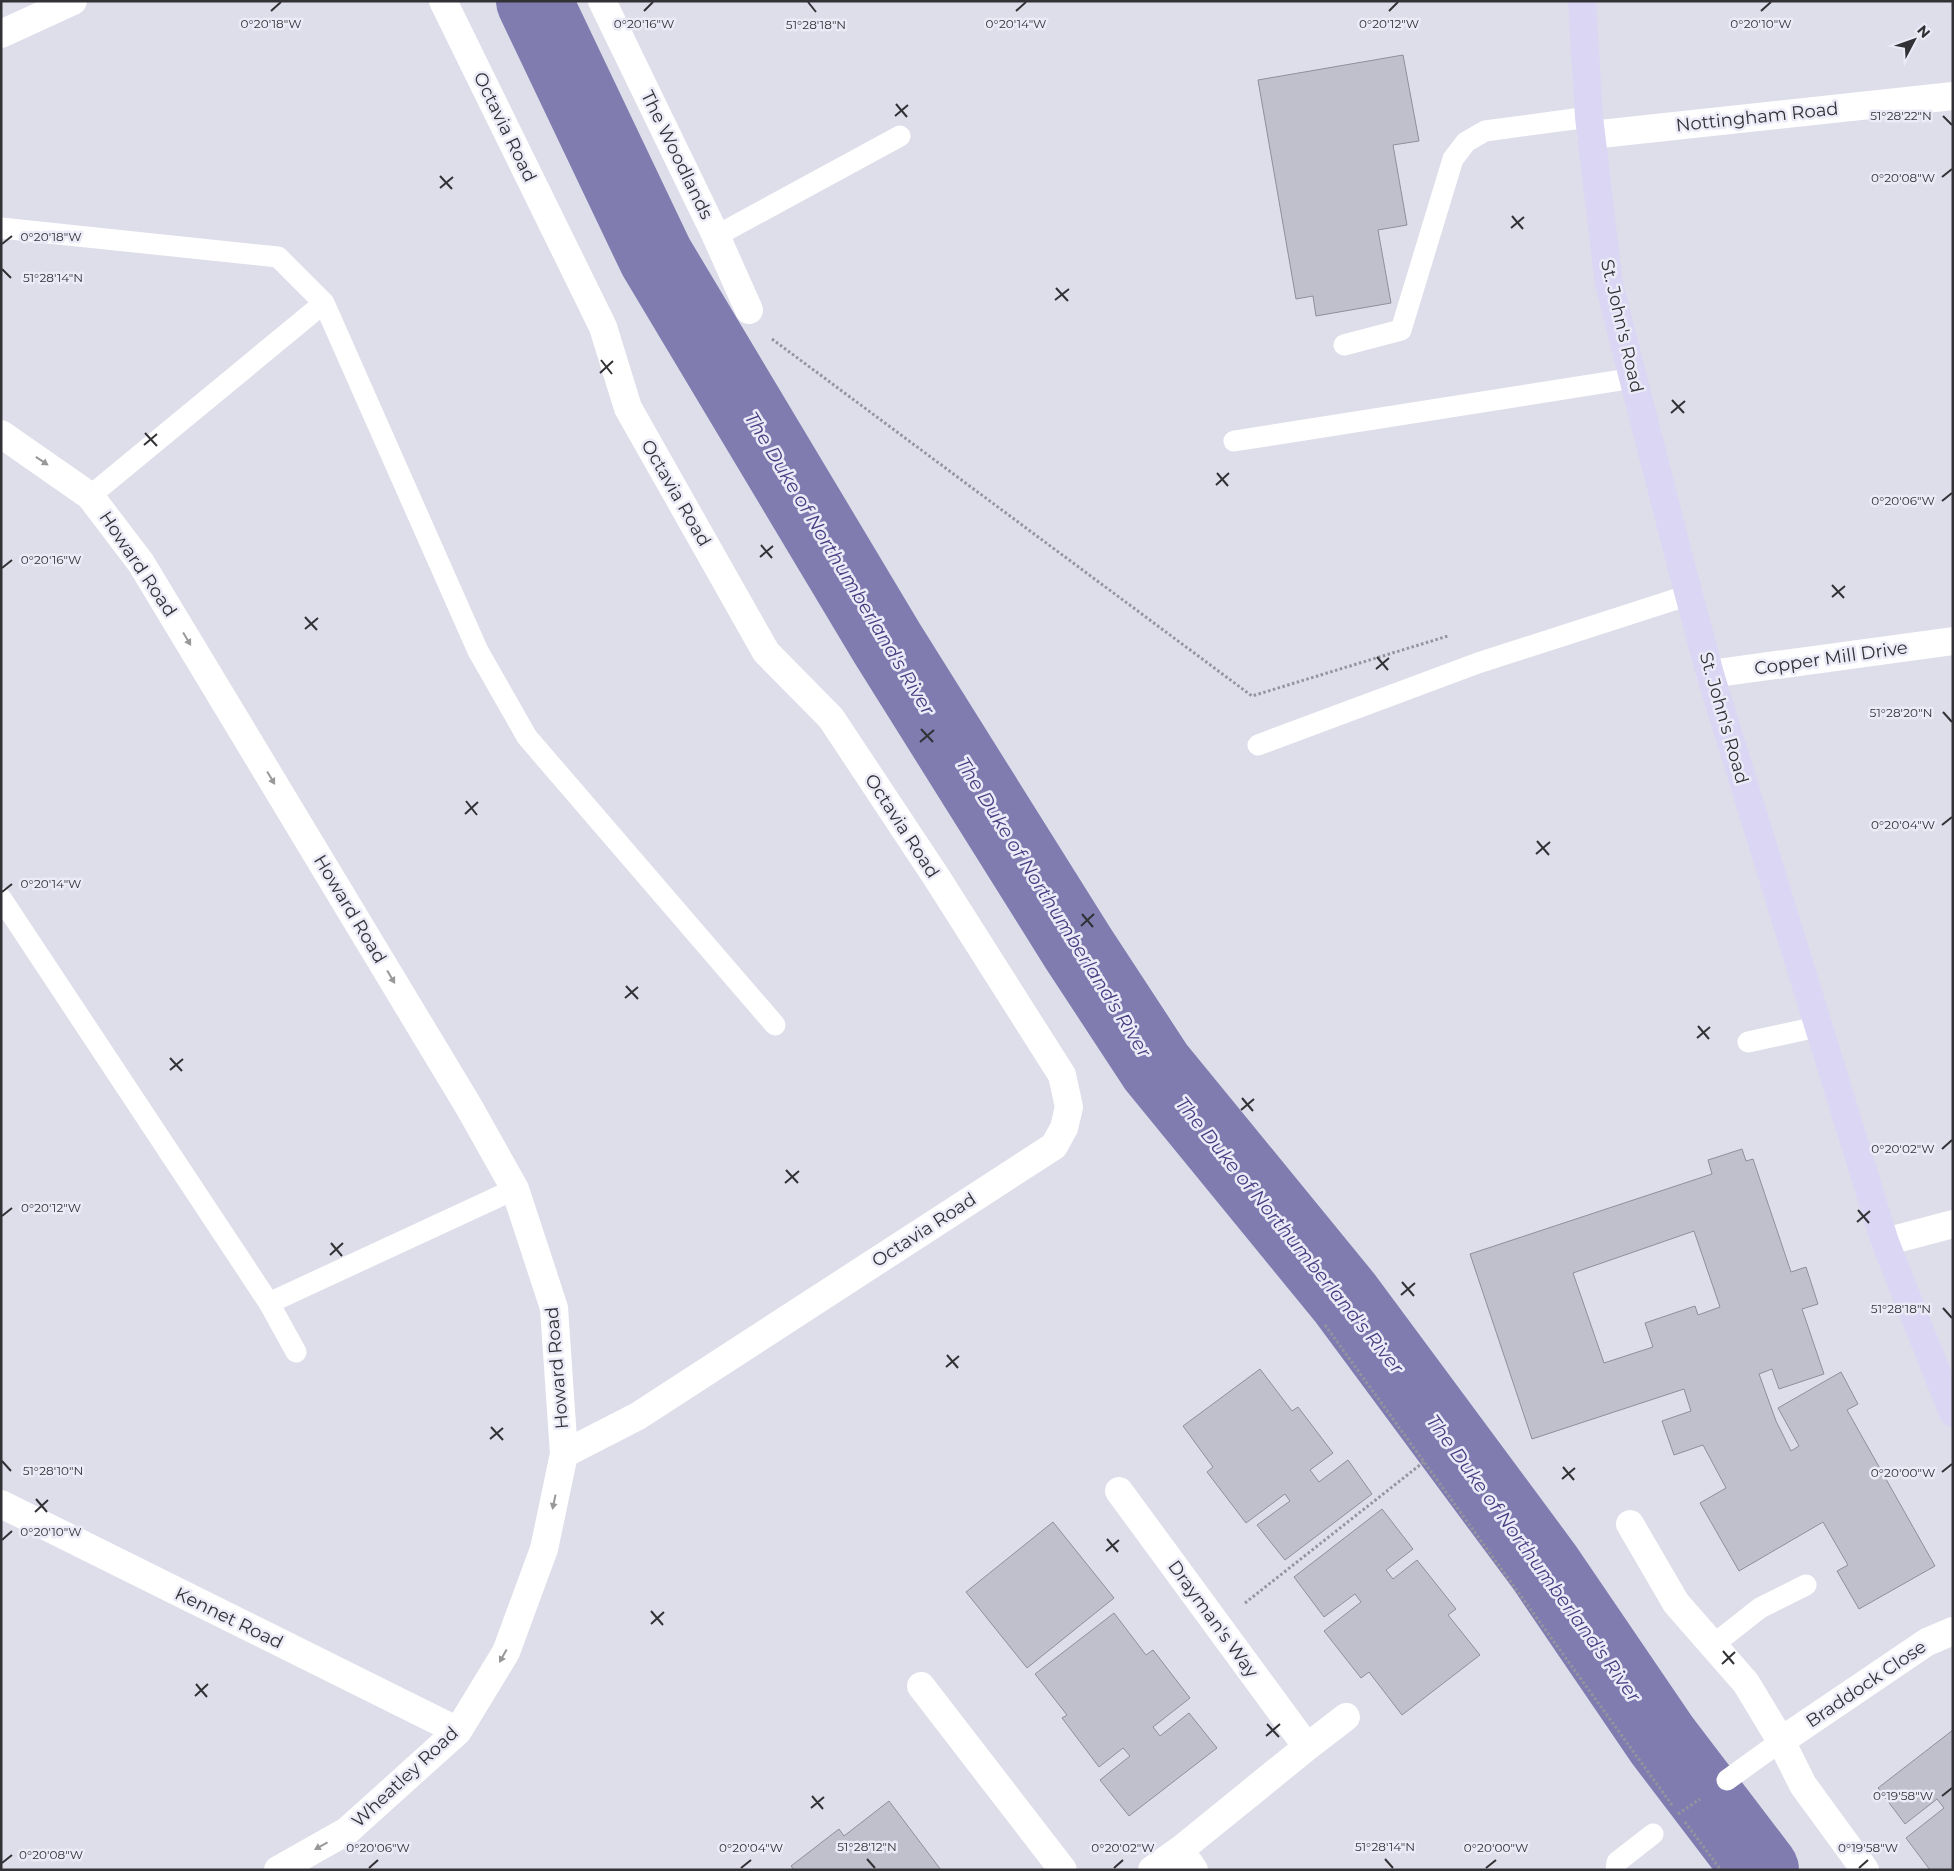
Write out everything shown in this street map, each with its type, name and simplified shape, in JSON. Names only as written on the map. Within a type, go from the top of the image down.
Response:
[{"type":"main road","name":"St. John's Road","points":[[1582,1],[1590,126],[1609,284],[1689,595],[1710,674],[1884,1242],[1953,1414]]},
{"type":"street","points":[[1,34],[73,1]]},
{"type":"street","name":"Octavia Road","points":[[443,1],[604,327],[628,408],[766,652],[831,718],[937,878],[1062,1075],[1069,1107],[1064,1128],[1054,1146],[638,1416],[564,1454]]},
{"type":"street","name":"The Woodlands","points":[[609,4],[749,310]]},
{"type":"street","name":"Nottingham Road","points":[[1590,126],[1953,96]]},
{"type":"street","name":"Howard Road","points":[[1,434],[90,496],[141,563],[469,1107],[515,1189],[554,1308],[564,1454]]},
{"type":"street","name":"Copper Mill Drive","points":[[1710,674],[1953,641]]},
{"type":"street","points":[[1884,1242],[1953,1224]]},
{"type":"street","name":"Wheatley Road","points":[[278,1870],[347,1831],[458,1731],[506,1652],[544,1549],[564,1454]]},
{"type":"street","name":"Drayman's Way","points":[[1119,1491],[1307,1747]]},
{"type":"street","name":"Kennet Road","points":[[1,1504],[458,1731]]},
{"type":"street","points":[[1630,1524],[1676,1602],[1746,1683],[1781,1741],[1803,1785],[1865,1870]]},
{"type":"street","name":"Braddock Close","points":[[1781,1741],[1927,1642],[1953,1631]]},
{"type":"street","points":[[921,1686],[1063,1870]]},
{"type":"street","points":[[1152,1870],[1187,1860],[1307,1747],[1346,1718]]},
{"type":"lane","points":[[1344,345],[1401,330],[1453,159],[1466,142],[1485,131],[1590,126]]},
{"type":"lane","points":[[716,236],[900,136]]},
{"type":"lane","points":[[1,228],[278,257],[324,304],[478,651],[527,737],[774,1025]]},
{"type":"lane","points":[[90,496],[324,304]]},
{"type":"lane","points":[[1234,441],[1634,378]]},
{"type":"lane","points":[[1258,745],[1478,663],[1689,595]]},
{"type":"lane","points":[[1,898],[269,1303],[296,1352]]},
{"type":"lane","points":[[1748,1042],[1817,1027]]},
{"type":"lane","points":[[269,1303],[515,1189]]},
{"type":"lane","points":[[1713,1645],[1760,1608],[1806,1585]]},
{"type":"lane","points":[[1727,1780],[1781,1741]]},
{"type":"lane","points":[[1616,1870],[1617,1862],[1653,1834]]},
{"type":"path","points":[[749,310],[759,329],[1252,696],[1450,635]]},
{"type":"path","points":[[1325,1325],[1720,1870]]},
{"type":"path","points":[[1218,1625],[1425,1461]]},
{"type":"building","points":[[1403,55],[1419,141],[1393,145],[1407,225],[1378,230],[1391,303],[1316,316],[1313,296],[1296,299],[1258,80]]},
{"type":"building","points":[[1742,1149],[1746,1161],[1753,1159],[1791,1272],[1806,1267],[1818,1304],[1802,1309],[1824,1374],[1779,1389],[1772,1369],[1759,1374],[1776,1421],[1791,1451],[1799,1446],[1778,1408],[1841,1372],[1858,1404],[1847,1410],[1935,1566],[1859,1609],[1837,1571],[1848,1565],[1823,1522],[1739,1571],[1700,1503],[1726,1488],[1703,1445],[1674,1455],[1662,1421],[1691,1411],[1684,1389],[1532,1439],[1470,1254],[1712,1174],[1708,1160]],"holes":[[[1694,1231],[1720,1307],[1698,1315],[1695,1306],[1645,1323],[1653,1347],[1604,1363],[1573,1273]]]},
{"type":"building","points":[[1260,1369],[1292,1411],[1298,1407],[1333,1453],[1310,1470],[1319,1482],[1348,1460],[1372,1494],[1285,1560],[1257,1525],[1290,1501],[1285,1494],[1246,1523],[1207,1472],[1213,1467],[1183,1426]]},
{"type":"building","points":[[1382,1509],[1413,1549],[1386,1570],[1393,1579],[1417,1560],[1456,1609],[1448,1615],[1480,1655],[1402,1715],[1369,1672],[1361,1678],[1324,1631],[1361,1602],[1355,1594],[1324,1617],[1294,1577]]},
{"type":"building","points":[[1053,1522],[1114,1598],[1027,1668],[966,1592]]},
{"type":"building","points":[[1114,1613],[1146,1655],[1153,1650],[1190,1698],[1153,1727],[1160,1736],[1189,1713],[1217,1748],[1129,1816],[1100,1780],[1130,1756],[1123,1748],[1099,1767],[1062,1718],[1067,1715],[1035,1674]]},
{"type":"building","points":[[1953,1730],[1953,1870],[1930,1870],[1906,1838],[1944,1808],[1937,1799],[1905,1824],[1878,1788]]},
{"type":"building","points":[[889,1801],[941,1870],[794,1870],[791,1866],[839,1829],[844,1836]]},
{"type":"waterway","name":"The Duke of Northumberland's River","points":[[534,1],[656,257],[887,643],[1078,948],[1156,1067],[1345,1298],[1545,1568],[1662,1740],[1761,1870]]}]
